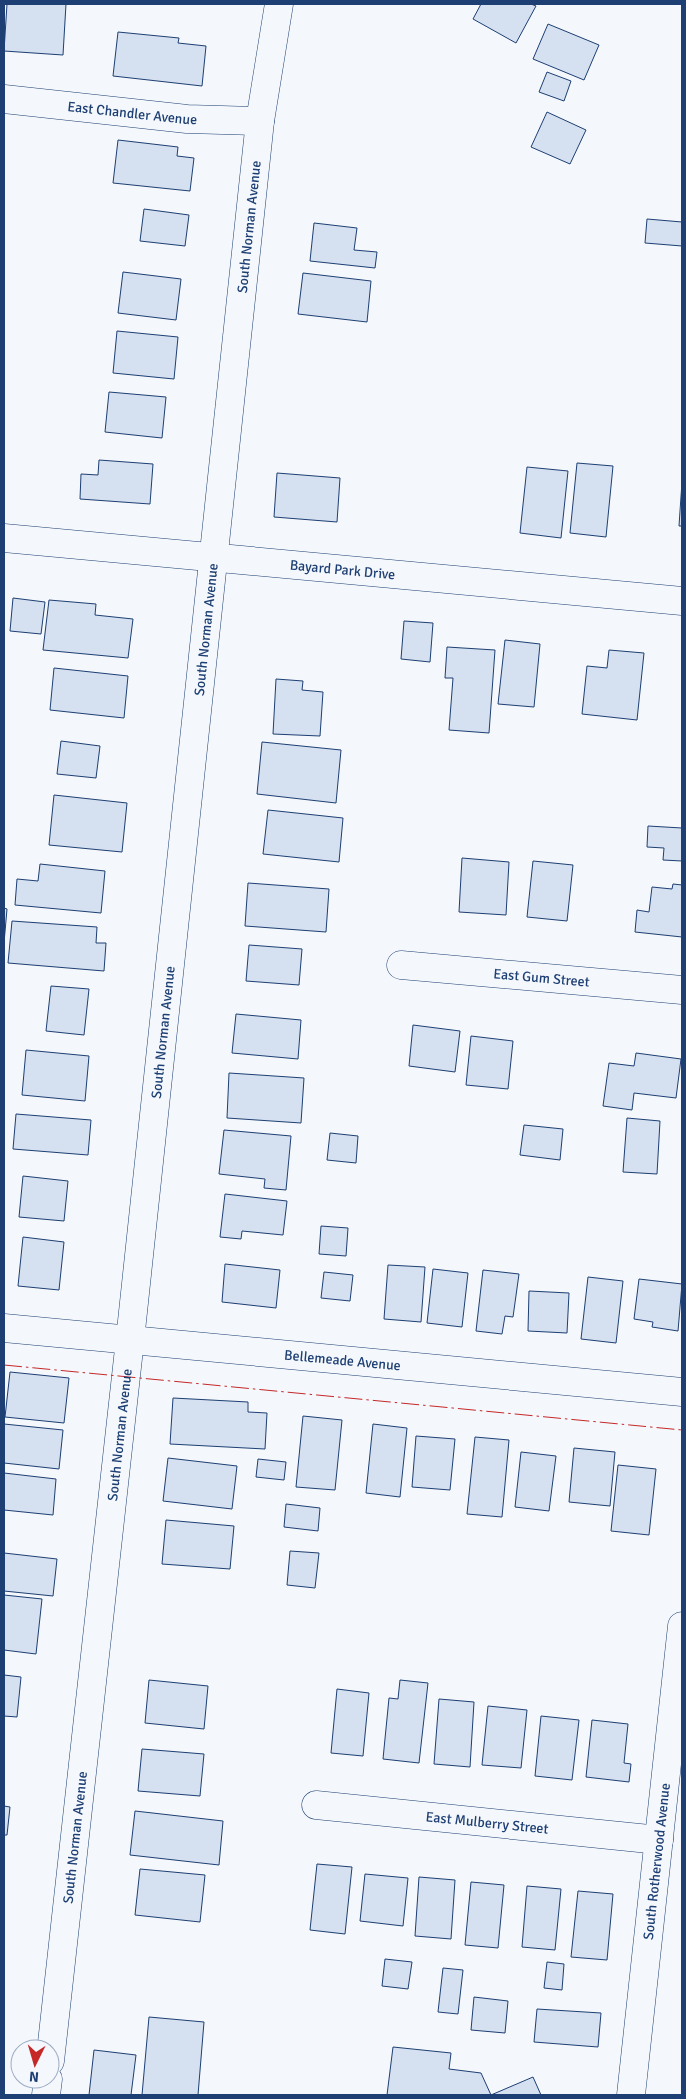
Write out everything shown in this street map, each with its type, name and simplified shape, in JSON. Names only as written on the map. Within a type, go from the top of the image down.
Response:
[{"type":"street","name":"South Norman Avenue","points":[[52,2039],[130,1340],[260,120],[278,4]]},
{"type":"street","name":"East Chandler Avenue","points":[[4,99],[187,119],[260,120]]},
{"type":"street","name":"Bayard Park Drive","points":[[4,538],[682,601]]},
{"type":"street","name":"East Gum Street","points":[[401,966],[682,990]]},
{"type":"street","name":"Bellemeade Avenue","points":[[4,1328],[682,1392]]},
{"type":"street","name":"South Rotherwood Avenue","points":[[631,2095],[682,1626]]},
{"type":"street","name":"East Mulberry Street","points":[[316,1805],[659,1840]]},
{"type":"building","points":[[7,4],[66,4],[63,55],[4,51]]},
{"type":"building","points":[[481,4],[531,4],[536,6],[516,43],[473,19]]},
{"type":"building","points":[[548,24],[599,45],[584,80],[533,59]]},
{"type":"building","points":[[118,32],[179,38],[178,43],[206,46],[202,86],[113,76]]},
{"type":"building","points":[[547,72],[571,81],[564,101],[539,92]]},
{"type":"building","points":[[547,112],[586,130],[570,164],[531,147]]},
{"type":"building","points":[[118,140],[178,147],[177,156],[194,158],[190,191],[113,183]]},
{"type":"building","points":[[144,209],[189,215],[185,246],[140,241]]},
{"type":"building","points":[[647,219],[682,222],[682,246],[645,243]]},
{"type":"building","points":[[314,223],[357,228],[354,250],[377,252],[375,268],[310,261]]},
{"type":"building","points":[[123,272],[181,279],[176,320],[118,313]]},
{"type":"building","points":[[303,273],[371,281],[367,322],[298,314]]},
{"type":"building","points":[[117,331],[178,337],[174,379],[113,373]]},
{"type":"building","points":[[109,392],[166,397],[162,438],[105,432]]},
{"type":"building","points":[[99,460],[153,464],[150,504],[80,499],[81,474],[98,475]]},
{"type":"building","points":[[577,463],[613,466],[606,537],[570,533]]},
{"type":"building","points":[[527,467],[568,471],[561,538],[520,533]]},
{"type":"building","points":[[277,473],[340,478],[337,522],[274,517]]},
{"type":"building","points":[[682,482],[682,526],[679,526]]},
{"type":"building","points":[[13,598],[45,602],[41,634],[10,631]]},
{"type":"building","points":[[49,600],[96,604],[95,615],[133,619],[128,658],[43,650]]},
{"type":"building","points":[[404,621],[433,623],[430,662],[401,659]]},
{"type":"building","points":[[505,640],[540,644],[534,707],[498,704]]},
{"type":"building","points":[[447,647],[495,650],[489,733],[449,730],[453,678],[445,678]]},
{"type":"building","points":[[609,650],[644,653],[637,720],[582,714],[587,666],[607,668]]},
{"type":"building","points":[[54,668],[128,676],[124,718],[50,710]]},
{"type":"building","points":[[276,679],[303,681],[302,690],[323,692],[320,736],[273,734]]},
{"type":"building","points":[[61,741],[100,746],[96,778],[57,774]]},
{"type":"building","points":[[262,742],[341,750],[336,803],[257,794]]},
{"type":"building","points":[[54,795],[127,803],[122,852],[49,845]]},
{"type":"building","points":[[268,810],[343,818],[339,862],[263,854]]},
{"type":"building","points":[[648,826],[682,828],[682,861],[663,860],[664,848],[647,847]]},
{"type":"building","points":[[462,858],[509,862],[506,915],[459,912]]},
{"type":"building","points":[[533,861],[573,865],[567,921],[527,917]]},
{"type":"building","points":[[40,864],[105,871],[101,913],[15,905],[17,879],[38,881]]},
{"type":"building","points":[[248,883],[329,889],[326,932],[245,926]]},
{"type":"building","points":[[673,884],[682,885],[682,937],[635,932],[637,910],[649,912],[652,887],[672,889]]},
{"type":"building","points":[[4,908],[7,909],[4,943]]},
{"type":"building","points":[[12,921],[97,927],[96,943],[106,943],[104,971],[8,963]]},
{"type":"building","points":[[249,945],[302,949],[299,985],[246,981]]},
{"type":"building","points":[[51,986],[89,989],[84,1035],[46,1031]]},
{"type":"building","points":[[236,1014],[301,1020],[298,1059],[232,1053]]},
{"type":"building","points":[[413,1025],[460,1031],[455,1072],[409,1066]]},
{"type":"building","points":[[471,1036],[513,1041],[508,1089],[466,1085]]},
{"type":"building","points":[[26,1050],[89,1056],[85,1101],[22,1095]]},
{"type":"building","points":[[636,1053],[681,1059],[676,1098],[634,1093],[632,1110],[603,1106],[609,1063],[634,1066]]},
{"type":"building","points":[[229,1073],[304,1078],[301,1123],[227,1118]]},
{"type":"building","points":[[16,1114],[91,1120],[88,1155],[13,1149]]},
{"type":"building","points":[[627,1118],[660,1121],[657,1174],[623,1172]]},
{"type":"building","points":[[524,1125],[563,1129],[560,1160],[520,1155]]},
{"type":"building","points":[[224,1130],[291,1136],[286,1190],[264,1188],[265,1179],[219,1174]]},
{"type":"building","points":[[330,1133],[358,1136],[356,1163],[327,1160]]},
{"type":"building","points":[[23,1176],[68,1181],[64,1221],[19,1217]]},
{"type":"building","points":[[225,1194],[287,1201],[283,1235],[242,1231],[241,1239],[220,1237]]},
{"type":"building","points":[[321,1226],[348,1228],[346,1256],[319,1254]]},
{"type":"building","points":[[23,1237],[64,1242],[59,1290],[18,1286]]},
{"type":"building","points":[[225,1264],[280,1270],[276,1308],[222,1302]]},
{"type":"building","points":[[388,1265],[425,1267],[421,1322],[384,1319]]},
{"type":"building","points":[[433,1269],[468,1273],[462,1327],[427,1323]]},
{"type":"building","points":[[483,1270],[519,1274],[513,1317],[505,1316],[502,1334],[476,1331]]},
{"type":"building","points":[[324,1272],[353,1275],[350,1301],[321,1298]]},
{"type":"building","points":[[588,1277],[623,1281],[616,1343],[581,1339]]},
{"type":"building","points":[[639,1279],[682,1284],[678,1331],[652,1327],[653,1322],[634,1319]]},
{"type":"building","points":[[529,1291],[569,1293],[567,1333],[528,1331]]},
{"type":"building","points":[[10,1372],[69,1378],[64,1423],[5,1417]]},
{"type":"building","points":[[173,1398],[248,1402],[248,1412],[267,1413],[265,1449],[170,1444]]},
{"type":"building","points":[[303,1416],[342,1420],[335,1490],[296,1487]]},
{"type":"building","points":[[4,1424],[63,1430],[59,1469],[4,1463]]},
{"type":"building","points":[[373,1424],[407,1428],[400,1497],[366,1493]]},
{"type":"building","points":[[416,1436],[455,1439],[450,1490],[412,1487]]},
{"type":"building","points":[[475,1437],[509,1440],[502,1517],[467,1514]]},
{"type":"building","points":[[574,1448],[615,1452],[610,1506],[569,1502]]},
{"type":"building","points":[[521,1452],[556,1456],[549,1511],[515,1507]]},
{"type":"building","points":[[168,1458],[237,1466],[232,1509],[163,1501]]},
{"type":"building","points":[[258,1459],[286,1462],[284,1480],[256,1477]]},
{"type":"building","points":[[618,1465],[656,1469],[649,1535],[611,1531]]},
{"type":"building","points":[[4,1473],[56,1479],[53,1515],[4,1510]]},
{"type":"building","points":[[286,1504],[320,1508],[318,1531],[284,1527]]},
{"type":"building","points":[[166,1520],[234,1526],[230,1569],[162,1564]]},
{"type":"building","points":[[290,1551],[319,1553],[315,1588],[287,1585]]},
{"type":"building","points":[[4,1553],[57,1559],[53,1596],[4,1591]]},
{"type":"building","points":[[4,1595],[42,1599],[36,1654],[4,1650]]},
{"type":"building","points":[[4,1675],[21,1677],[17,1717],[4,1716]]},
{"type":"building","points":[[149,1680],[208,1686],[204,1729],[145,1723]]},
{"type":"building","points":[[400,1680],[428,1683],[419,1763],[383,1759],[389,1698],[398,1699]]},
{"type":"building","points":[[337,1689],[369,1693],[363,1756],[331,1753]]},
{"type":"building","points":[[439,1699],[474,1702],[470,1767],[434,1764]]},
{"type":"building","points":[[488,1706],[527,1710],[521,1768],[482,1765]]},
{"type":"building","points":[[541,1716],[579,1720],[572,1780],[535,1776]]},
{"type":"building","points":[[592,1720],[628,1724],[624,1763],[631,1764],[629,1782],[586,1777]]},
{"type":"building","points":[[142,1749],[204,1754],[200,1796],[138,1791]]},
{"type":"building","points":[[4,1806],[10,1807],[7,1835],[4,1835]]},
{"type":"building","points":[[135,1811],[223,1821],[219,1865],[130,1855]]},
{"type":"building","points":[[317,1864],[352,1867],[345,1934],[310,1930]]},
{"type":"building","points":[[140,1869],[205,1875],[200,1922],[135,1915]]},
{"type":"building","points":[[365,1874],[408,1878],[403,1926],[360,1921]]},
{"type":"building","points":[[419,1877],[455,1880],[451,1939],[415,1936]]},
{"type":"building","points":[[471,1882],[504,1885],[498,1948],[465,1945]]},
{"type":"building","points":[[527,1886],[561,1889],[555,1950],[522,1947]]},
{"type":"building","points":[[578,1891],[613,1894],[607,1960],[571,1957]]},
{"type":"building","points":[[385,1959],[412,1962],[408,1989],[382,1986]]},
{"type":"building","points":[[547,1962],[564,1964],[562,1990],[544,1988]]},
{"type":"building","points":[[443,1968],[463,1970],[458,2014],[438,2012]]},
{"type":"building","points":[[474,1997],[508,2001],[505,2033],[471,2030]]},
{"type":"building","points":[[537,2009],[601,2013],[598,2047],[534,2042]]},
{"type":"building","points":[[149,2017],[204,2022],[198,2095],[142,2095]]},
{"type":"building","points":[[393,2047],[451,2053],[449,2069],[481,2073],[491,2095],[387,2095]]},
{"type":"building","points":[[94,2050],[136,2055],[131,2095],[89,2095]]},
{"type":"building","points":[[533,2077],[541,2095],[491,2095]]},
{"type":"power","points":[[4,1365],[682,1430]]}]
